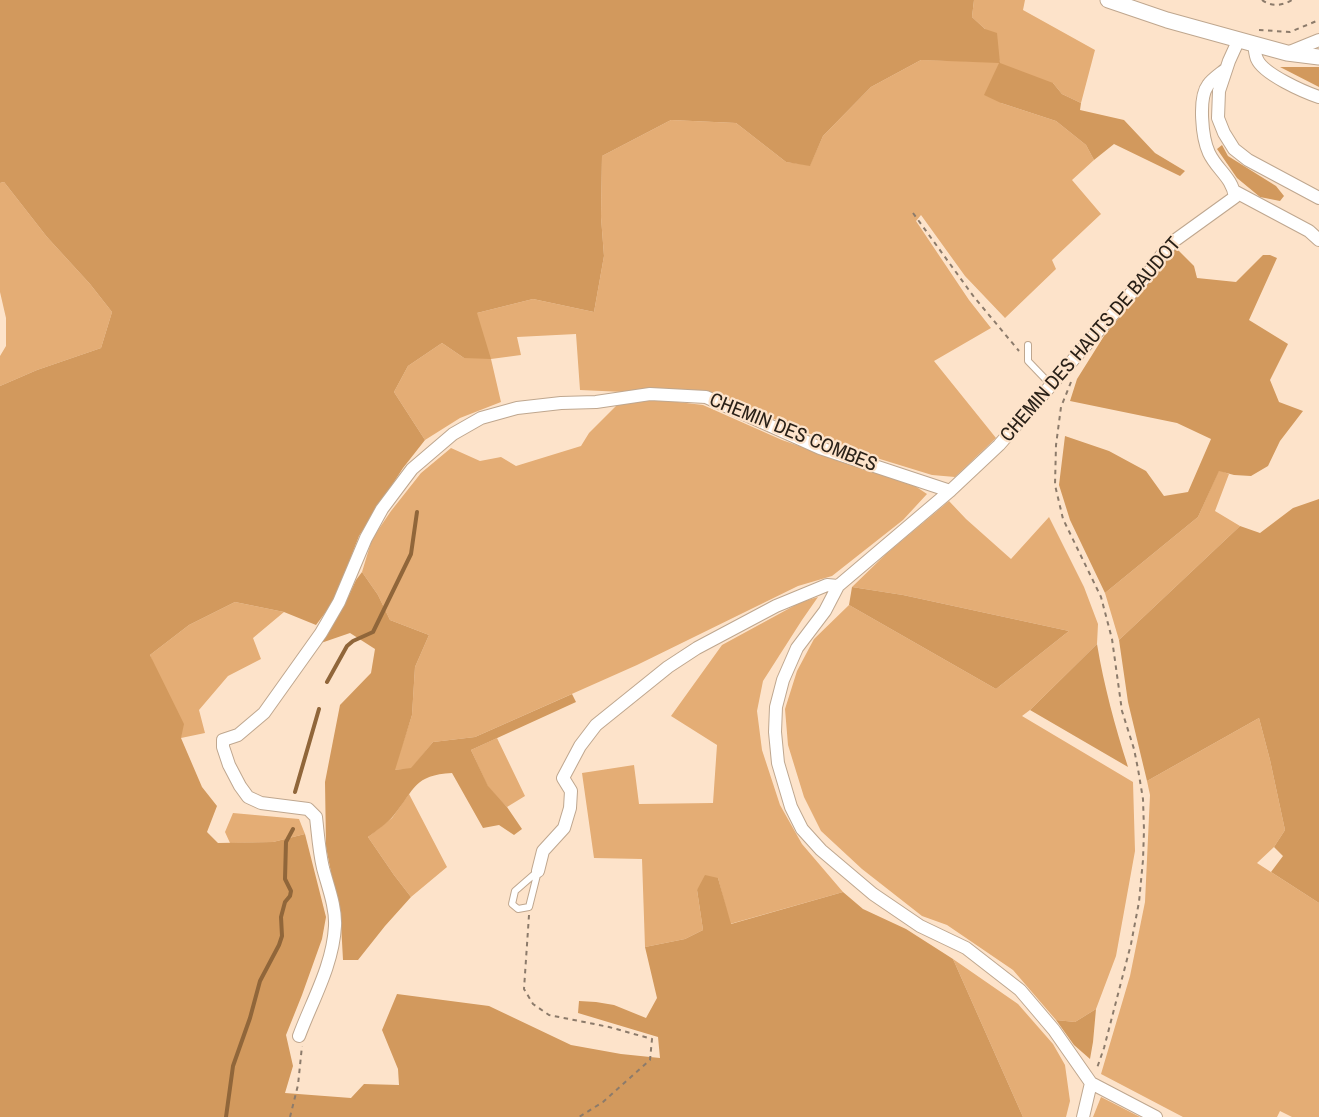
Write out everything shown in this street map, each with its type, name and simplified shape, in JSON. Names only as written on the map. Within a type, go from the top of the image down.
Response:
[{"type":"street","points":[[1108,0],[1167,20],[1287,53],[1319,57]]},
{"type":"street","points":[[1239,39],[1219,91],[1218,118],[1224,132],[1234,149],[1248,160],[1319,198]]},
{"type":"street","points":[[1287,53],[1319,40]]},
{"type":"street","points":[[1254,44],[1257,60],[1265,70],[1319,98]]},
{"type":"street","points":[[1226,69],[1207,85],[1202,106],[1203,134],[1209,154],[1233,186],[1234,191],[1309,231],[1319,240]]},
{"type":"street","name":"CHEMIN DES HAUTS DE BAUDOT","points":[[838,586],[950,491],[999,445],[1147,275],[1164,252],[1235,197],[1234,191]]},
{"type":"street","name":"CHEMIN DES COMBES","points":[[299,1036],[331,952],[335,925],[318,841],[316,817],[308,809],[261,803],[248,797],[230,765],[223,747],[223,740],[238,735],[264,713],[321,633],[339,602],[354,564],[382,509],[412,469],[453,434],[482,418],[517,408],[596,402],[650,394],[706,397],[820,448],[950,491]]},
{"type":"street","points":[[538,871],[543,851],[564,828],[570,808],[571,791],[563,778],[580,746],[596,725],[697,648],[801,595],[827,585],[838,586],[825,611],[798,648],[783,680],[776,707],[775,732],[778,763],[790,807],[802,829],[821,850],[873,894],[920,926],[966,948],[1020,990],[1054,1030],[1091,1083],[1156,1117]]},
{"type":"street","points":[[1083,1117],[1091,1083]]},
{"type":"lane","points":[[1028,345],[1028,361],[1050,385]]},
{"type":"lane","points":[[538,871],[529,907],[518,909],[512,904],[515,891],[538,871]]},
{"type":"path","points":[[1262,0],[1268,4],[1285,4],[1292,0]]},
{"type":"path","points":[[1239,39],[1262,29],[1290,32],[1319,20]]},
{"type":"path","points":[[913,213],[974,297],[1028,361]]},
{"type":"path","points":[[1072,378],[1061,407],[1056,445],[1055,485],[1063,519],[1101,597],[1112,639],[1122,711],[1138,769],[1143,799],[1144,830],[1139,902],[1131,944],[1104,1048],[1091,1083]]},
{"type":"path","points":[[529,907],[524,989],[533,1004],[549,1015],[609,1027],[652,1039],[650,1060],[603,1102],[579,1117]]},
{"type":"path","points":[[290,1117],[298,1085],[302,1049],[299,1036]]},
{"type":"shaded area","points":[[0,0],[974,0],[972,17],[985,29],[997,33],[1000,63],[1053,83],[1062,94],[1081,103],[1080,110],[1124,120],[1155,153],[1185,171],[1180,176],[1114,144],[1094,160],[1086,145],[1056,121],[984,95],[999,63],[921,60],[871,87],[823,136],[810,166],[786,162],[736,123],[671,120],[602,156],[601,217],[604,256],[594,312],[533,299],[477,313],[491,359],[464,358],[442,343],[408,366],[394,392],[425,440],[403,468],[359,536],[334,601],[316,625],[284,612],[235,602],[189,625],[150,655],[184,724],[181,738],[202,787],[217,806],[207,832],[218,843],[273,842],[305,834],[326,917],[322,939],[286,1035],[293,1066],[285,1093],[351,1098],[364,1084],[399,1085],[398,1069],[382,1030],[397,994],[489,1006],[571,1045],[660,1058],[658,1037],[578,1013],[579,1001],[614,1005],[646,1018],[657,998],[645,947],[685,939],[703,930],[697,890],[705,875],[718,878],[731,924],[843,892],[863,909],[906,929],[953,959],[1023,1117],[0,1117],[0,386],[37,370],[101,348],[112,312],[47,237],[4,182],[0,183]]},
{"type":"shaded area","points":[[974,0],[1025,0],[1023,10],[1095,50],[1081,103],[1062,94],[1053,83],[1001,103],[1056,121],[1086,145],[1094,160],[1072,180],[1101,214],[1052,260],[1056,269],[1005,318],[965,276],[921,215],[916,221],[969,300],[991,328],[934,361],[996,438],[955,477],[932,475],[844,448],[714,394],[689,390],[624,392],[580,390],[576,334],[517,337],[521,355],[491,359],[501,402],[460,418],[425,440],[394,392],[408,366],[442,343],[464,358],[477,313],[533,299],[594,312],[604,256],[601,217],[602,156],[671,120],[736,123],[786,162],[810,165],[823,136],[871,87],[921,60],[1000,62],[985,29],[972,17]]},
{"type":"shaded area","points":[[1280,67],[1319,67],[1319,87]]},
{"type":"shaded area","points":[[1222,145],[1228,156],[1276,186],[1284,196],[1280,201],[1260,197],[1237,178],[1217,149]]},
{"type":"shaded area","points":[[4,182],[47,237],[112,312],[101,348],[37,370],[0,386],[0,356],[6,346],[6,318],[0,292],[0,183]]},
{"type":"shaded area","points":[[1176,248],[1194,266],[1197,278],[1236,282],[1263,255],[1277,258],[1249,320],[1288,344],[1270,380],[1279,402],[1303,411],[1280,441],[1268,466],[1251,476],[1219,471],[1198,517],[1105,593],[1070,520],[1059,485],[1065,436],[1109,451],[1146,471],[1164,496],[1188,492],[1211,439],[1177,423],[1070,401],[1077,379],[1104,336]]},
{"type":"shaded area","points":[[652,399],[703,405],[782,440],[915,486],[927,494],[903,520],[832,576],[798,586],[637,665],[475,737],[433,742],[411,769],[394,770],[412,715],[415,667],[429,635],[390,620],[378,595],[362,572],[372,539],[391,511],[421,473],[451,448],[480,461],[501,457],[516,466],[581,446],[589,433],[618,404]]},
{"type":"shaded area","points":[[1219,470],[1229,474],[1215,511],[1240,526],[1119,640],[1105,593],[1198,517]]},
{"type":"shaded area","points":[[1319,499],[1319,903],[1271,872],[1283,856],[1274,847],[1285,830],[1259,718],[1147,781],[1128,702],[1119,640],[1240,526],[1260,533],[1293,508]]},
{"type":"shaded area","points":[[949,501],[1011,559],[1049,517],[1084,587],[1098,624],[1097,644],[1022,716],[1133,782],[1135,851],[1116,956],[1096,1009],[1075,1022],[1056,1020],[1013,970],[947,925],[922,916],[862,869],[821,831],[804,797],[788,745],[785,709],[797,671],[814,639],[849,605],[996,689],[1069,631],[903,595],[852,587],[886,554]]},
{"type":"shaded area","points":[[362,572],[378,595],[390,620],[429,635],[415,667],[412,715],[395,770],[411,768],[433,742],[475,737],[572,694],[576,702],[471,750],[488,786],[507,807],[522,829],[514,835],[499,825],[483,828],[452,773],[439,774],[422,780],[391,818],[368,837],[411,897],[358,960],[343,960],[341,923],[326,847],[325,782],[340,705],[371,673],[375,649],[350,633],[321,643]]},
{"type":"shaded area","points":[[852,587],[903,595],[1069,631],[996,689],[849,605]]},
{"type":"shaded area","points":[[818,597],[763,681],[757,711],[762,750],[780,805],[802,844],[843,892],[730,924],[718,878],[697,890],[703,930],[685,939],[645,947],[642,859],[594,858],[582,773],[634,765],[639,804],[713,803],[717,745],[671,716],[722,645],[801,602]]},
{"type":"shaded area","points":[[235,602],[284,612],[253,638],[261,659],[228,676],[199,710],[205,733],[181,738],[150,655],[189,625]]},
{"type":"shaded area","points":[[1097,644],[1110,706],[1128,767],[1030,710]]},
{"type":"shaded area","points":[[1259,718],[1285,830],[1274,847],[1257,863],[1319,903],[1319,1117],[1292,1117],[1280,1111],[1277,1117],[1183,1117],[1101,1074],[1130,976],[1145,902],[1150,795],[1147,781]]},
{"type":"shaded area","points":[[497,738],[525,796],[507,807],[488,787],[471,750]]},
{"type":"shaded area","points":[[409,794],[447,867],[411,897],[368,837],[392,818]]},
{"type":"shaded area","points":[[233,813],[299,819],[305,834],[273,842],[230,843],[225,832]]},
{"type":"shaded area","points":[[953,959],[1018,1004],[1053,1044],[1065,1065],[1070,1101],[1066,1117],[1023,1117]]},
{"type":"shaded area","points":[[1096,1009],[1090,1059],[1074,1045],[1056,1020],[1075,1022]]},
{"type":"shaded area","points":[[1101,1097],[1140,1117],[1093,1117]]},
{"type":"waterway","points":[[327,682],[347,646],[373,632],[411,554],[417,512]]},
{"type":"waterway","points":[[295,792],[319,709]]},
{"type":"waterway","points":[[226,1117],[233,1066],[260,981],[282,936],[281,917],[291,891],[285,879],[286,842],[293,829]]}]
